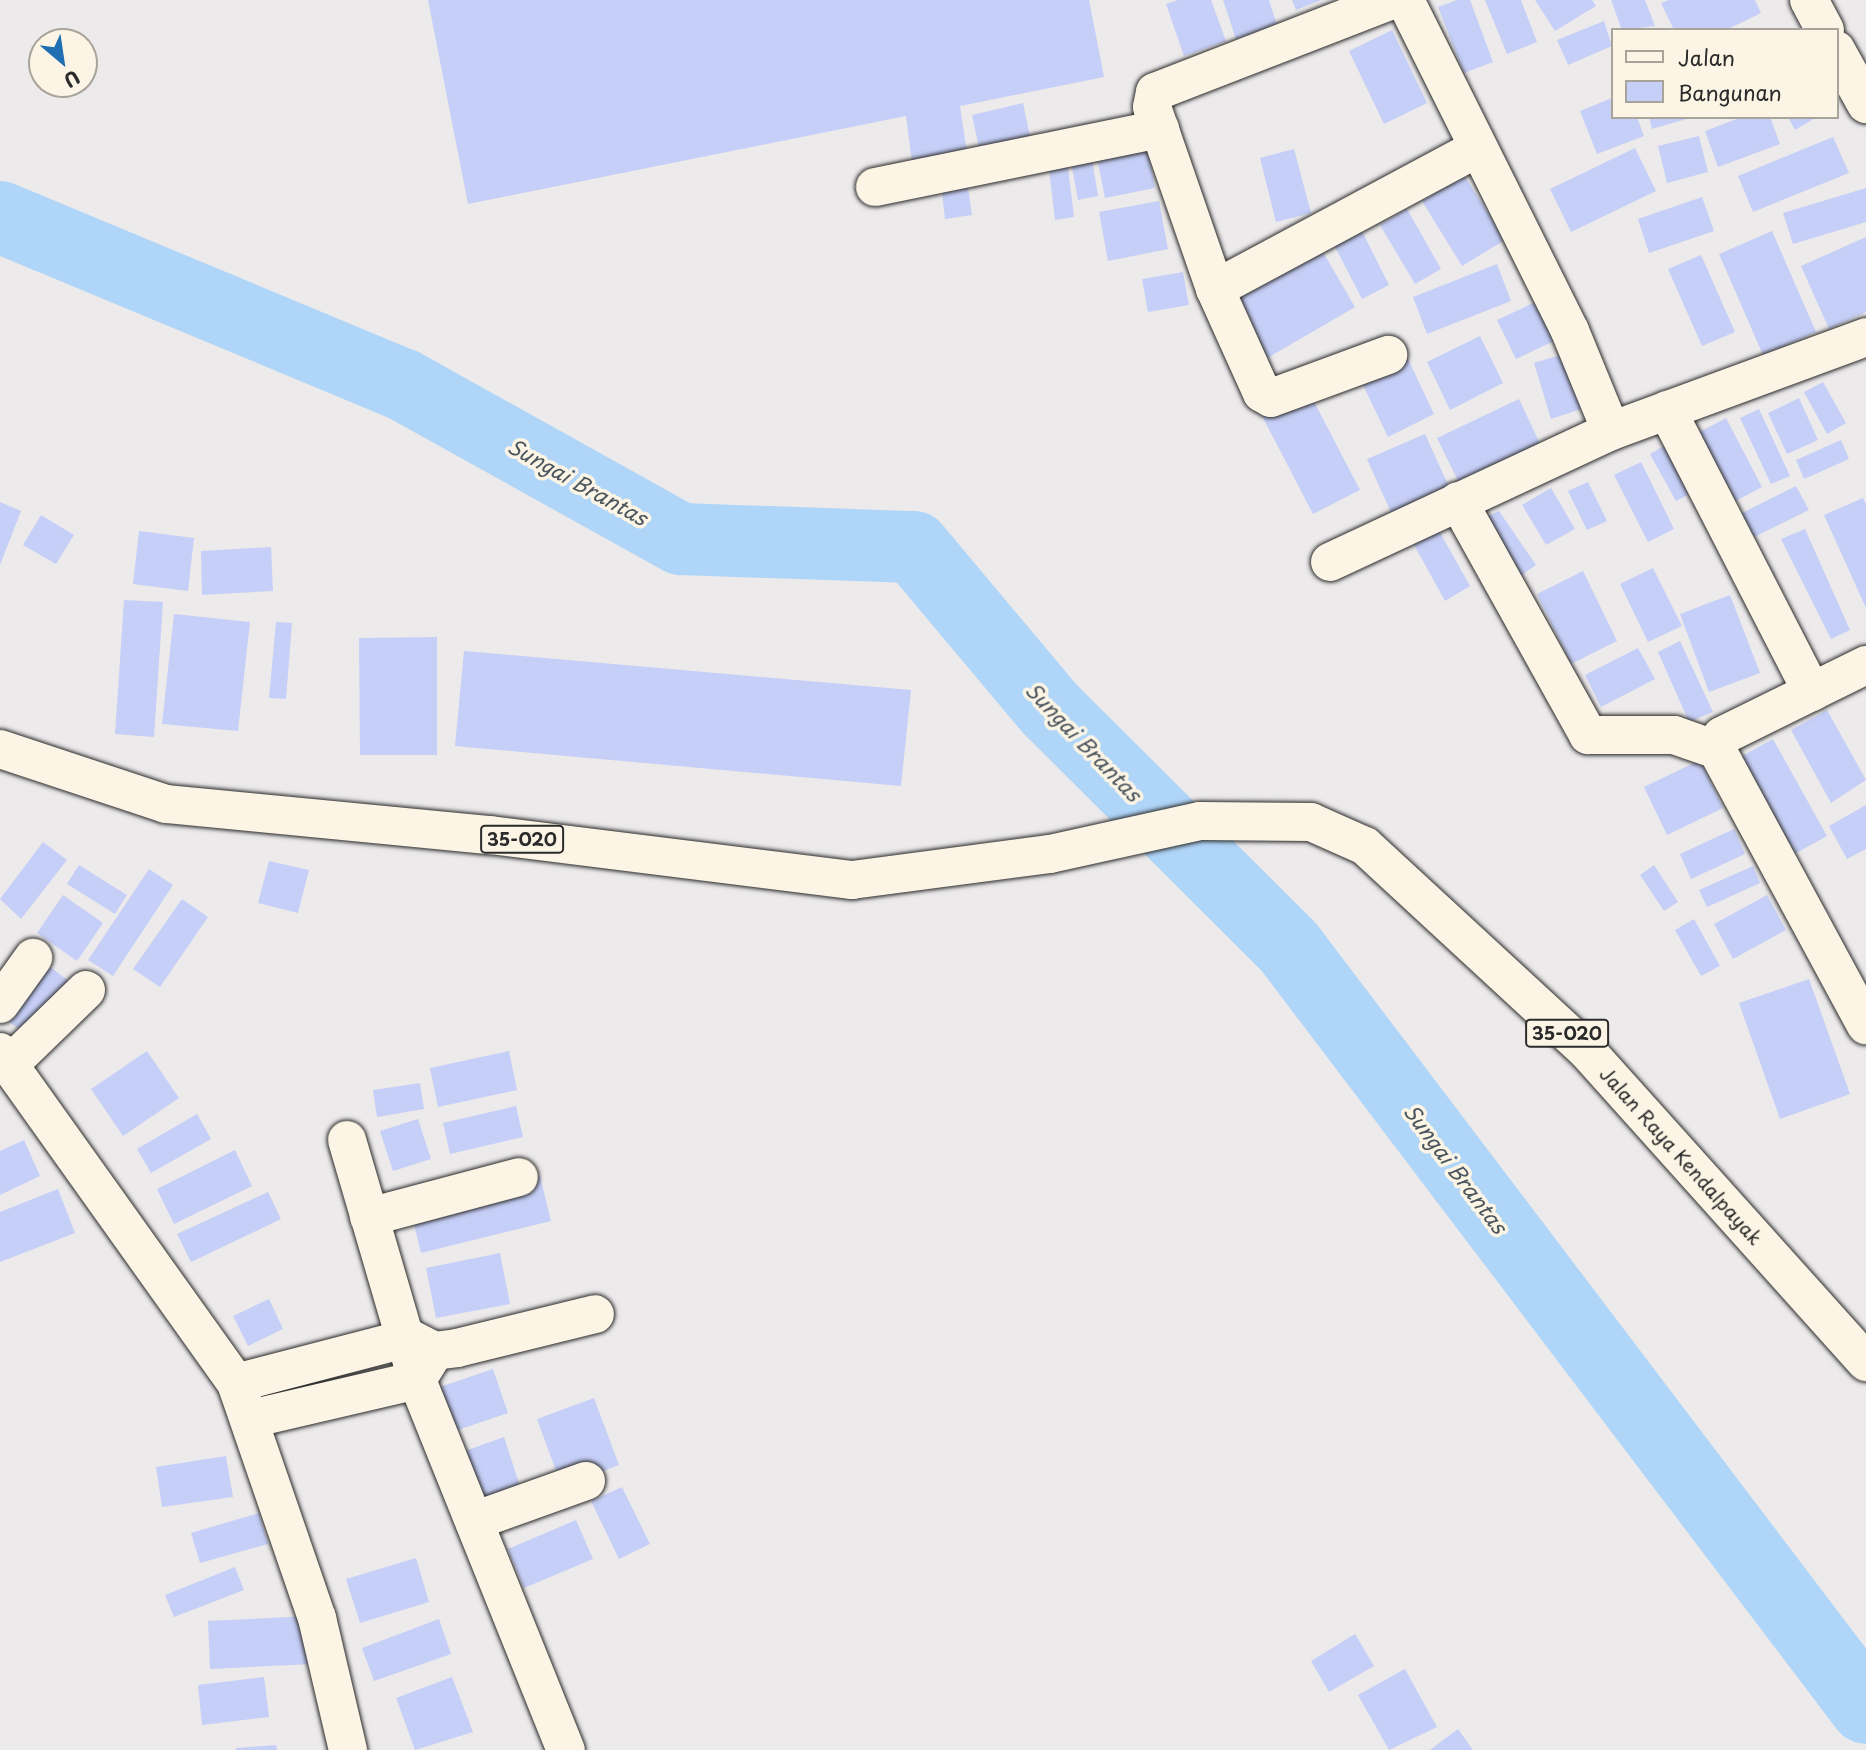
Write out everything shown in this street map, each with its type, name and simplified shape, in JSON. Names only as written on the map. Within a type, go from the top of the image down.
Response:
[{"type":"street","points":[[1388,355],[1271,398],[1262,394],[1215,289],[1152,107],[1164,85],[1392,0]]},
{"type":"street","points":[[1405,0],[1476,149],[1570,331],[1611,431]]},
{"type":"street","points":[[1809,0],[1824,28]]},
{"type":"street","points":[[1838,54],[1866,104]]},
{"type":"street","points":[[875,187],[1160,129]]},
{"type":"street","points":[[1215,289],[1476,149]]},
{"type":"street","points":[[1330,562],[1611,431],[1866,337]]},
{"type":"street","points":[[1667,411],[1812,692]]},
{"type":"street","points":[[1458,501],[1588,735],[1674,735],[1717,750],[1866,1025]]},
{"type":"street","points":[[1717,750],[1722,736],[1866,665]]},
{"type":"street","name":"Jalan Raya Kendalpayak","points":[[0,750],[166,804],[490,835],[852,880],[1050,854],[1200,821],[1311,822],[1366,846],[1587,1051],[1866,1362]]},
{"type":"street","points":[[0,1004],[33,958]]},
{"type":"street","points":[[86,990],[5,1058],[236,1383],[317,1618],[348,1750]]},
{"type":"street","points":[[347,1140],[369,1217],[420,1356],[474,1521],[566,1750]]},
{"type":"street","points":[[369,1217],[519,1177]]},
{"type":"street","points":[[236,1383],[420,1356],[595,1314]]},
{"type":"street","points":[[250,1419],[420,1356]]},
{"type":"street","points":[[474,1521],[586,1481]]},
{"type":"building","points":[[428,0],[1089,0],[1104,77],[960,106],[967,153],[912,162],[906,116],[468,204]]},
{"type":"building","points":[[1178,0],[1211,0],[1226,41],[1184,56],[1166,4]]},
{"type":"building","points":[[1223,0],[1269,0],[1277,25],[1236,39]]},
{"type":"building","points":[[1292,0],[1321,0],[1296,10]]},
{"type":"building","points":[[1457,0],[1470,0],[1493,62],[1464,73],[1438,7]]},
{"type":"building","points":[[1485,0],[1521,0],[1537,42],[1507,54]]},
{"type":"building","points":[[1535,0],[1592,0],[1596,6],[1555,31]]},
{"type":"building","points":[[1611,0],[1645,0],[1655,26],[1621,28]]},
{"type":"building","points":[[1669,0],[1755,0],[1761,13],[1730,28],[1673,28],[1661,3]]},
{"type":"building","points":[[1604,21],[1610,47],[1568,65],[1557,40]]},
{"type":"building","points":[[1392,30],[1427,103],[1384,124],[1349,51]]},
{"type":"building","points":[[1610,99],[1610,119],[1638,119],[1644,136],[1597,154],[1580,111]]},
{"type":"building","points":[[1023,103],[1033,151],[982,162],[972,115]]},
{"type":"building","points":[[1650,119],[1687,119],[1652,129]]},
{"type":"building","points":[[1737,119],[1771,119],[1780,144],[1718,167],[1705,131]]},
{"type":"building","points":[[1789,119],[1814,119],[1795,130]]},
{"type":"building","points":[[1699,136],[1708,172],[1667,183],[1658,146]]},
{"type":"building","points":[[1833,137],[1849,173],[1753,212],[1738,176]]},
{"type":"building","points":[[1147,143],[1155,188],[1105,198],[1096,153]]},
{"type":"building","points":[[1635,148],[1656,191],[1571,232],[1550,189]]},
{"type":"building","points":[[1294,149],[1311,213],[1276,222],[1260,158]]},
{"type":"building","points":[[1091,153],[1098,196],[1078,200],[1070,157]]},
{"type":"building","points":[[1067,160],[1074,217],[1055,220],[1048,161]]},
{"type":"building","points":[[1464,175],[1505,240],[1462,266],[1422,201]]},
{"type":"building","points":[[967,181],[972,215],[945,219],[941,184]]},
{"type":"building","points":[[1866,188],[1866,222],[1793,244],[1783,213]]},
{"type":"building","points":[[1702,197],[1714,231],[1649,253],[1638,219]]},
{"type":"building","points":[[1159,201],[1168,249],[1108,261],[1099,212]]},
{"type":"building","points":[[1407,209],[1441,269],[1415,284],[1380,225]]},
{"type":"building","points":[[1358,223],[1389,285],[1362,299],[1330,237]]},
{"type":"building","points":[[1772,231],[1816,332],[1763,355],[1719,254]]},
{"type":"building","points":[[1866,237],[1866,312],[1829,329],[1801,266]]},
{"type":"building","points":[[1320,247],[1355,307],[1259,363],[1224,303]]},
{"type":"building","points":[[1701,255],[1735,332],[1702,346],[1668,269]]},
{"type":"building","points":[[1497,264],[1511,301],[1427,334],[1413,297]]},
{"type":"building","points":[[1183,272],[1189,305],[1148,312],[1142,279]]},
{"type":"building","points":[[1544,298],[1562,337],[1516,359],[1497,320]]},
{"type":"building","points":[[1480,336],[1503,383],[1450,410],[1427,362]]},
{"type":"building","points":[[1567,353],[1584,408],[1551,419],[1534,363]]},
{"type":"building","points":[[1408,359],[1434,414],[1388,437],[1361,381]]},
{"type":"building","points":[[1823,382],[1846,423],[1827,434],[1804,392]]},
{"type":"building","points":[[1309,392],[1360,490],[1313,514],[1262,416]]},
{"type":"building","points":[[1799,398],[1818,440],[1787,454],[1768,413]]},
{"type":"building","points":[[1519,399],[1542,448],[1461,487],[1437,438]]},
{"type":"building","points":[[1759,409],[1790,476],[1771,484],[1740,418]]},
{"type":"building","points":[[1726,418],[1762,487],[1728,505],[1692,436]]},
{"type":"building","points":[[1425,434],[1451,491],[1393,517],[1367,459]]},
{"type":"building","points":[[1841,440],[1849,459],[1804,479],[1796,460]]},
{"type":"building","points":[[1673,441],[1700,488],[1676,501],[1650,454]]},
{"type":"building","points":[[1641,462],[1674,529],[1648,542],[1614,475]]},
{"type":"building","points":[[1588,482],[1607,521],[1587,530],[1568,491]]},
{"type":"building","points":[[1796,486],[1809,510],[1748,540],[1736,516]]},
{"type":"building","points":[[1551,488],[1575,529],[1546,545],[1522,505]]},
{"type":"building","points":[[1863,498],[1866,504],[1866,608],[1824,515]]},
{"type":"building","points":[[0,502],[21,511],[0,565]]},
{"type":"building","points":[[1499,511],[1536,565],[1515,580],[1480,519]]},
{"type":"building","points":[[41,515],[74,535],[56,564],[23,545]]},
{"type":"building","points":[[1438,529],[1470,586],[1445,601],[1413,543]]},
{"type":"building","points":[[1805,529],[1850,630],[1831,639],[1781,539]]},
{"type":"building","points":[[139,531],[194,538],[188,591],[133,584]]},
{"type":"building","points":[[271,547],[273,591],[202,595],[201,551]]},
{"type":"building","points":[[1653,568],[1682,626],[1648,642],[1620,584]]},
{"type":"building","points":[[1583,571],[1617,641],[1571,664],[1537,594]]},
{"type":"building","points":[[1730,595],[1760,673],[1709,692],[1680,614]]},
{"type":"building","points":[[124,600],[163,602],[154,737],[115,734]]},
{"type":"building","points":[[174,614],[250,622],[238,731],[162,724]]},
{"type":"building","points":[[276,622],[292,623],[286,699],[269,698]]},
{"type":"building","points":[[437,637],[437,755],[360,755],[359,638]]},
{"type":"building","points":[[1680,641],[1713,712],[1689,722],[1658,652]]},
{"type":"building","points":[[1638,648],[1655,679],[1601,707],[1585,675]]},
{"type":"building","points":[[464,651],[911,690],[901,786],[455,746]]},
{"type":"building","points":[[1827,710],[1866,780],[1831,803],[1791,730]]},
{"type":"building","points":[[1773,739],[1827,836],[1789,857],[1735,760]]},
{"type":"building","points":[[1700,760],[1723,808],[1667,835],[1644,787]]},
{"type":"building","points":[[1866,805],[1866,849],[1847,859],[1829,826]]},
{"type":"building","points":[[1734,829],[1745,854],[1691,879],[1680,854]]},
{"type":"building","points":[[43,842],[67,860],[21,919],[0,899]]},
{"type":"building","points":[[269,861],[309,870],[298,913],[258,903]]},
{"type":"building","points":[[79,865],[127,895],[115,914],[67,884]]},
{"type":"building","points":[[1654,865],[1678,902],[1664,911],[1640,875]]},
{"type":"building","points":[[1753,866],[1760,883],[1707,907],[1699,890]]},
{"type":"building","points":[[149,869],[173,885],[113,976],[88,960]]},
{"type":"building","points":[[63,895],[103,923],[77,961],[37,933]]},
{"type":"building","points":[[1767,895],[1786,930],[1733,959],[1714,924]]},
{"type":"building","points":[[182,899],[208,917],[160,987],[133,969]]},
{"type":"building","points":[[1694,919],[1720,966],[1701,976],[1675,930]]},
{"type":"building","points":[[37,957],[74,985],[33,1040],[0,1015]]},
{"type":"building","points":[[1809,979],[1850,1094],[1780,1119],[1739,1003]]},
{"type":"building","points":[[147,1051],[179,1098],[123,1136],[91,1089]]},
{"type":"building","points":[[509,1051],[517,1090],[438,1107],[430,1068]]},
{"type":"building","points":[[420,1083],[424,1109],[377,1117],[373,1090]]},
{"type":"building","points":[[516,1106],[523,1137],[450,1154],[443,1123]]},
{"type":"building","points":[[197,1114],[211,1139],[151,1173],[137,1149]]},
{"type":"building","points":[[418,1119],[431,1159],[393,1171],[380,1131]]},
{"type":"building","points":[[24,1140],[40,1176],[0,1195],[0,1151]]},
{"type":"building","points":[[235,1150],[252,1186],[174,1224],[157,1189]]},
{"type":"building","points":[[540,1176],[551,1221],[421,1253],[410,1208]]},
{"type":"building","points":[[58,1189],[75,1233],[0,1262],[0,1212]]},
{"type":"building","points":[[268,1192],[281,1219],[191,1262],[177,1234]]},
{"type":"building","points":[[500,1253],[510,1304],[436,1318],[426,1268]]},
{"type":"building","points":[[269,1299],[283,1329],[248,1346],[233,1316]]},
{"type":"building","points":[[493,1369],[508,1413],[455,1431],[440,1387]]},
{"type":"building","points":[[594,1398],[619,1465],[562,1487],[537,1419]]},
{"type":"building","points":[[504,1437],[522,1492],[480,1507],[462,1452]]},
{"type":"building","points":[[226,1456],[233,1497],[162,1507],[156,1467]]},
{"type":"building","points":[[622,1487],[650,1544],[619,1559],[591,1501]]},
{"type":"building","points":[[259,1513],[268,1544],[200,1563],[191,1533]]},
{"type":"building","points":[[576,1520],[593,1559],[524,1588],[508,1549]]},
{"type":"building","points":[[416,1558],[429,1602],[360,1623],[346,1579]]},
{"type":"building","points":[[235,1567],[244,1590],[174,1617],[165,1595]]},
{"type":"building","points":[[310,1616],[312,1664],[210,1669],[208,1621]]},
{"type":"building","points":[[439,1619],[451,1654],[374,1681],[362,1648]]},
{"type":"building","points":[[1355,1634],[1374,1666],[1329,1692],[1311,1661]]},
{"type":"building","points":[[1405,1669],[1437,1727],[1389,1750],[1358,1695]]},
{"type":"building","points":[[264,1677],[269,1717],[202,1725],[198,1685]]},
{"type":"building","points":[[452,1677],[473,1732],[415,1750],[396,1698]]},
{"type":"building","points":[[1458,1729],[1473,1750],[1430,1750]]},
{"type":"building","points":[[276,1745],[277,1750],[236,1750],[236,1748]]},
{"type":"waterway","name":"Sungai Brantas","points":[[0,217],[402,384],[681,539],[914,547],[1051,710],[1288,946],[1866,1708]]}]
